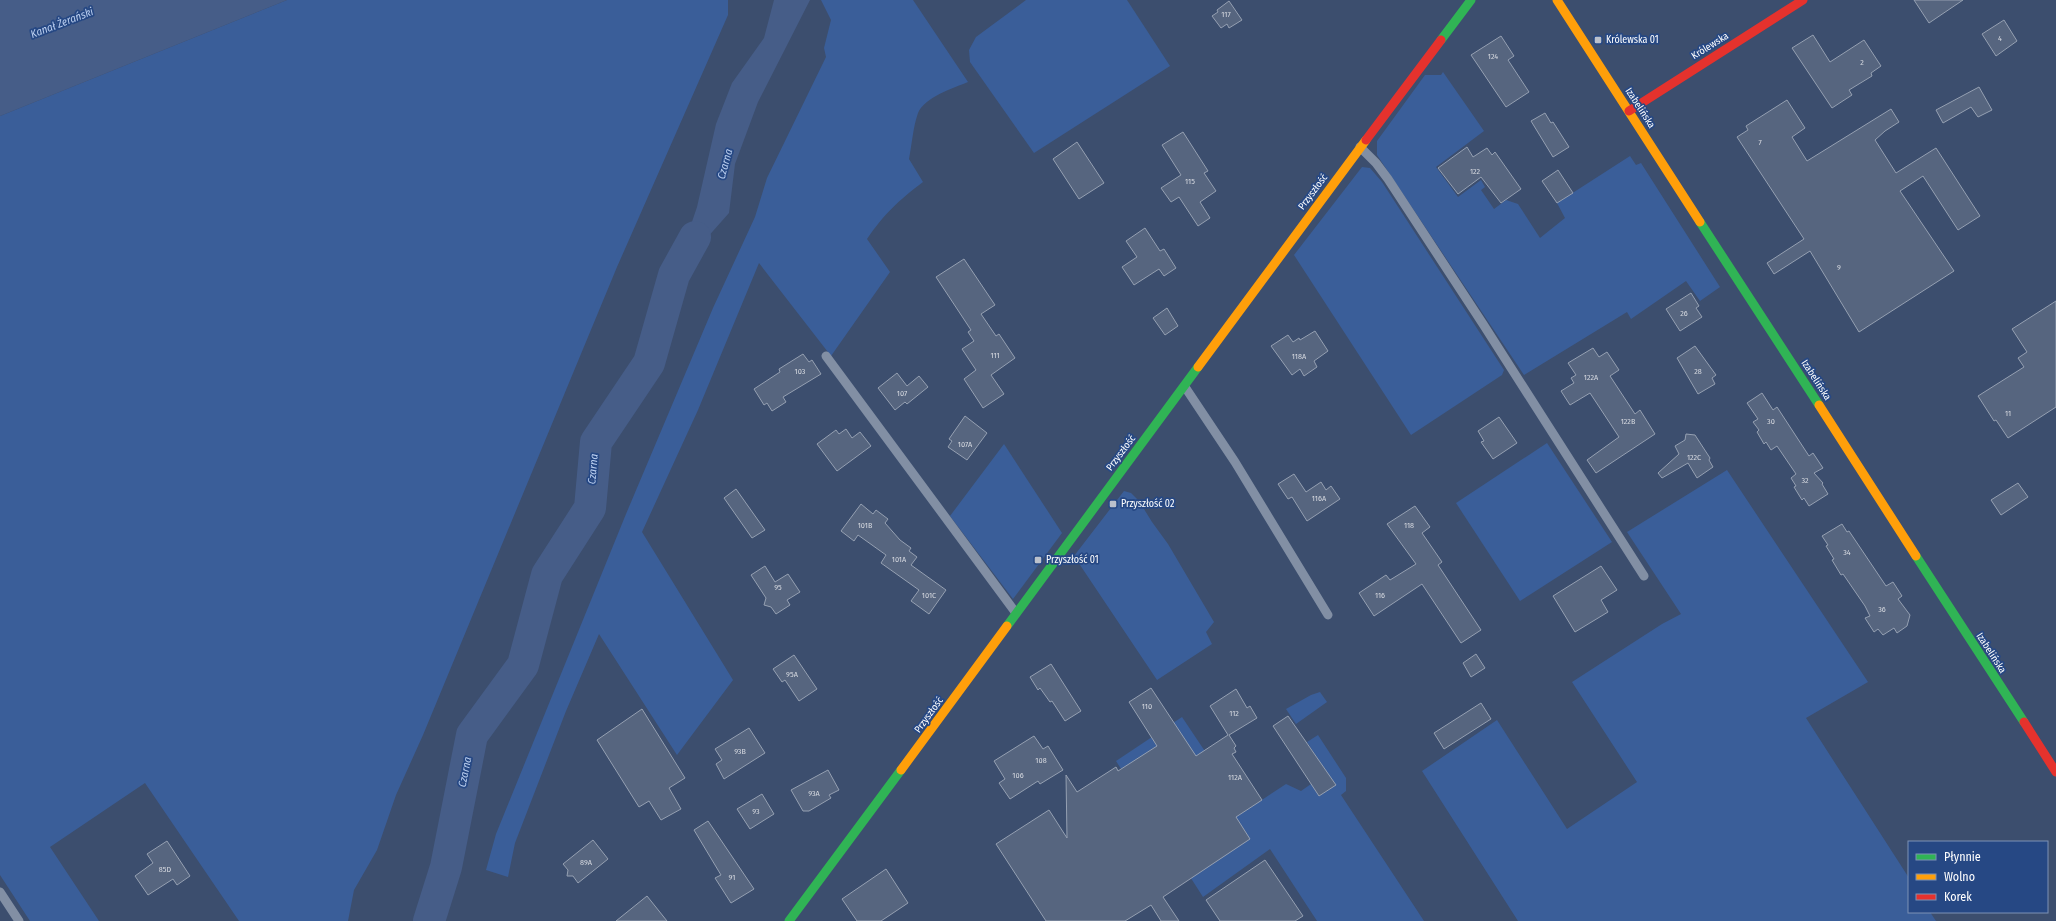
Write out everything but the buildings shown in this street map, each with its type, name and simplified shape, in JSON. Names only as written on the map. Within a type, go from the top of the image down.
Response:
[{"type":"street","name":"Przyszłość","points":[[789,921],[1185,387],[1360,147],[1472,0]]},
{"type":"street","name":"Izabelińska","points":[[1557,0],[2056,772]]},
{"type":"street","name":"Królewska","points":[[1629,110],[1803,0]]},
{"type":"lane","points":[[1360,147],[1376,163],[1388,179],[1483,324],[1644,576]]},
{"type":"lane","points":[[826,356],[1016,613]]},
{"type":"lane","points":[[1185,387],[1235,462],[1328,615]]},
{"type":"lane","points":[[0,892],[19,921]]},
{"type":"shaded area","points":[[287,0],[728,0],[728,15],[617,267],[423,735],[396,795],[377,850],[354,890],[348,921],[239,921],[145,783],[50,847],[99,921],[30,921],[0,875],[0,116]]},
{"type":"shaded area","points":[[821,0],[913,0],[968,82],[947,90],[933,98],[922,107],[918,113],[909,159],[923,182],[892,208],[867,239],[890,272],[831,356],[759,263],[698,410],[642,532],[733,680],[677,755],[599,634],[566,711],[515,843],[508,877],[486,870],[496,834],[626,514],[713,308],[755,217],[767,178],[826,57],[824,48],[831,20]]},
{"type":"shaded area","points":[[1026,0],[1127,0],[1170,66],[1034,153],[970,62],[969,50],[976,37]]},
{"type":"shaded area","points":[[1443,72],[1484,131],[1436,167],[1458,197],[1481,180],[1485,187],[1481,190],[1494,209],[1506,200],[1518,204],[1540,238],[1565,218],[1557,203],[1630,156],[1636,165],[1641,163],[1720,287],[1700,301],[1686,281],[1631,319],[1627,312],[1524,375],[1377,155],[1377,141],[1425,75],[1441,75]]},
{"type":"shaded area","points":[[1362,167],[1370,168],[1382,182],[1504,370],[1502,375],[1411,435],[1294,255]]},
{"type":"shaded area","points":[[1547,443],[1612,542],[1520,601],[1456,503]]},
{"type":"shaded area","points":[[1004,444],[1062,533],[1013,599],[950,516]]},
{"type":"shaded area","points":[[1727,470],[1868,682],[1806,718],[1908,876],[1908,913],[1931,913],[1936,921],[1518,921],[1422,771],[1497,720],[1567,829],[1637,782],[1572,682],[1662,624],[1681,614],[1627,532]]},
{"type":"shaded area","points":[[1124,491],[1131,493],[1139,501],[1168,544],[1214,622],[1206,632],[1212,644],[1157,680],[1074,556]]},
{"type":"shaded area","points":[[1320,692],[1327,702],[1296,724],[1286,709],[1311,695]]},
{"type":"shaded area","points":[[1182,717],[1245,811],[1286,784],[1301,791],[1311,784],[1319,796],[1335,785],[1307,742],[1318,735],[1346,778],[1346,791],[1341,795],[1424,921],[1317,921],[1270,849],[1203,897],[1116,761]]},
{"type":"water","name":"Kanał Żerański","points":[[0,0],[287,0],[0,116]]},
{"type":"water","points":[[774,0],[810,0],[758,102],[735,164],[729,213],[674,275],[697,207],[716,124],[732,83],[764,38]]},
{"type":"waterway","name":"Czarna","points":[[429,921],[446,867],[472,735],[523,665],[547,575],[590,508],[596,442],[649,363],[674,275],[695,237]]},
{"type":"traffic: fast","points":[[1441,40],[1471,0]]},
{"type":"traffic: fast","points":[[1700,222],[1819,405]]},
{"type":"traffic: fast","points":[[1007,626],[1198,367]]},
{"type":"traffic: fast","points":[[1916,556],[2024,722]]},
{"type":"traffic: fast","points":[[789,921],[901,770]]},
{"type":"traffic: slow","points":[[1557,0],[1700,222]]},
{"type":"traffic: slow","points":[[1198,367],[1366,140]]},
{"type":"traffic: slow","points":[[1819,405],[1916,556]]},
{"type":"traffic: slow","points":[[901,770],[1007,626]]},
{"type":"traffic: jam","points":[[1629,111],[1803,0]]},
{"type":"traffic: jam","points":[[1366,140],[1441,40]]},
{"type":"traffic: jam","points":[[2024,722],[2056,772]]},
{"type":"place","name":"Królewska 01","points":[[1598,40]]},
{"type":"place","name":"Przyszłość 02","points":[[1113,504]]},
{"type":"place","name":"Przyszłość 01","points":[[1038,560]]}]
